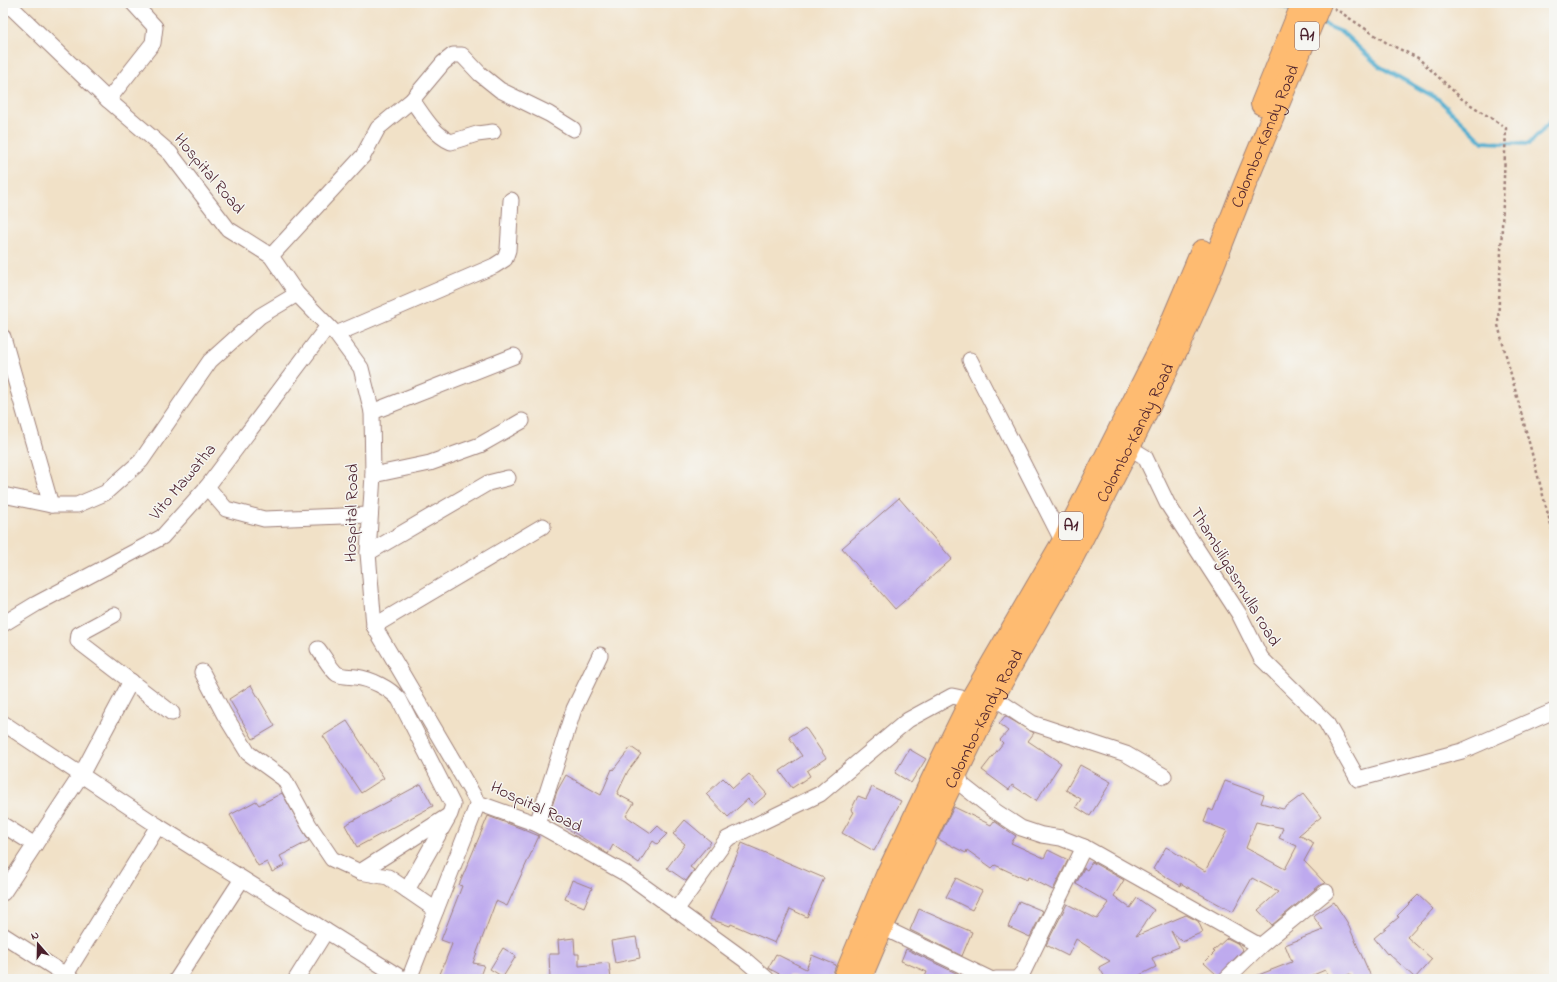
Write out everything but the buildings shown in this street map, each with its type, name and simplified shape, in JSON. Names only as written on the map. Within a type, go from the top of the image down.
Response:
[{"type":"highway","name":"Colombo-Kandy Road","points":[[844,979],[887,875],[950,764],[993,697],[1072,558],[1122,444],[1185,292],[1286,66],[1319,5]]},
{"type":"highway","name":"Colombo-Kandy Road","points":[[860,979],[950,764],[971,700],[1122,444]]},
{"type":"street","name":"Hospital Road","points":[[7,3],[108,100],[170,153],[228,229],[271,256],[297,294],[332,330],[361,368],[372,412],[373,475],[368,553],[374,626],[478,803],[537,824],[628,875],[746,960],[767,979]]},
{"type":"street","points":[[108,100],[152,43],[155,27],[133,3]]},
{"type":"street","points":[[271,256],[363,156],[378,128],[412,100],[443,63],[453,54],[462,55],[480,74],[500,90],[549,114],[573,129]]},
{"type":"street","points":[[412,100],[431,126],[443,138],[451,142],[477,134],[493,132]]},
{"type":"street","points":[[332,330],[494,266],[505,259],[508,250],[511,200]]},
{"type":"street","points":[[3,495],[51,505],[77,505],[105,493],[141,462],[210,361],[260,316],[297,294]]},
{"type":"street","name":"Vito Mawatha","points":[[3,624],[36,604],[162,537],[207,486],[332,330]]},
{"type":"street","points":[[3,337],[51,505]]},
{"type":"street","points":[[372,412],[514,356]]},
{"type":"street","points":[[970,360],[1063,542]]},
{"type":"street","points":[[373,475],[430,463],[480,445],[522,421]]},
{"type":"street","name":"Thambiligasmulla road","points":[[1122,444],[1145,457],[1149,462],[1167,502],[1239,614],[1261,658],[1326,722],[1358,779],[1462,751],[1554,711]]},
{"type":"street","points":[[368,553],[488,483],[508,478]]},
{"type":"street","points":[[207,486],[226,509],[264,519],[370,515]]},
{"type":"street","points":[[374,626],[543,526]]},
{"type":"street","points":[[114,615],[79,634],[78,641],[172,713]]},
{"type":"street","points":[[318,649],[336,673],[345,677],[357,677],[372,682],[392,691],[399,699],[453,805],[450,814],[408,890]]},
{"type":"street","points":[[537,824],[574,709],[600,655]]},
{"type":"street","points":[[202,672],[224,714],[248,753],[284,779],[309,825],[332,859],[360,872],[388,877],[436,910]]},
{"type":"street","points":[[3,893],[81,775],[131,681]]},
{"type":"street","points":[[676,910],[727,839],[820,794],[908,720],[952,696],[971,700]]},
{"type":"street","points":[[993,697],[1032,723],[1126,754],[1164,776]]},
{"type":"street","points":[[3,723],[158,826],[403,979]]},
{"type":"street","points":[[950,764],[962,785],[1021,828],[1042,835],[1061,838],[1084,848],[1260,946]]},
{"type":"street","points":[[409,979],[478,803]]},
{"type":"street","points":[[360,872],[450,814]]},
{"type":"street","points":[[3,825],[35,845]]},
{"type":"street","points":[[3,935],[66,978],[158,826]]},
{"type":"street","points":[[996,979],[1017,979],[1023,972],[1084,848]]},
{"type":"street","points":[[177,979],[242,879]]},
{"type":"street","points":[[1226,979],[1260,946],[1326,892]]},
{"type":"street","points":[[882,927],[990,979]]},
{"type":"street","points":[[296,979],[326,931]]},
{"type":"path","points":[[1319,5],[1387,43],[1418,58],[1462,99],[1506,128],[1498,325],[1554,537]]},
{"type":"waterway","points":[[1274,3],[1294,11]]},
{"type":"waterway","points":[[1318,22],[1342,32],[1379,66],[1438,99],[1483,142],[1529,144],[1554,118]]}]
